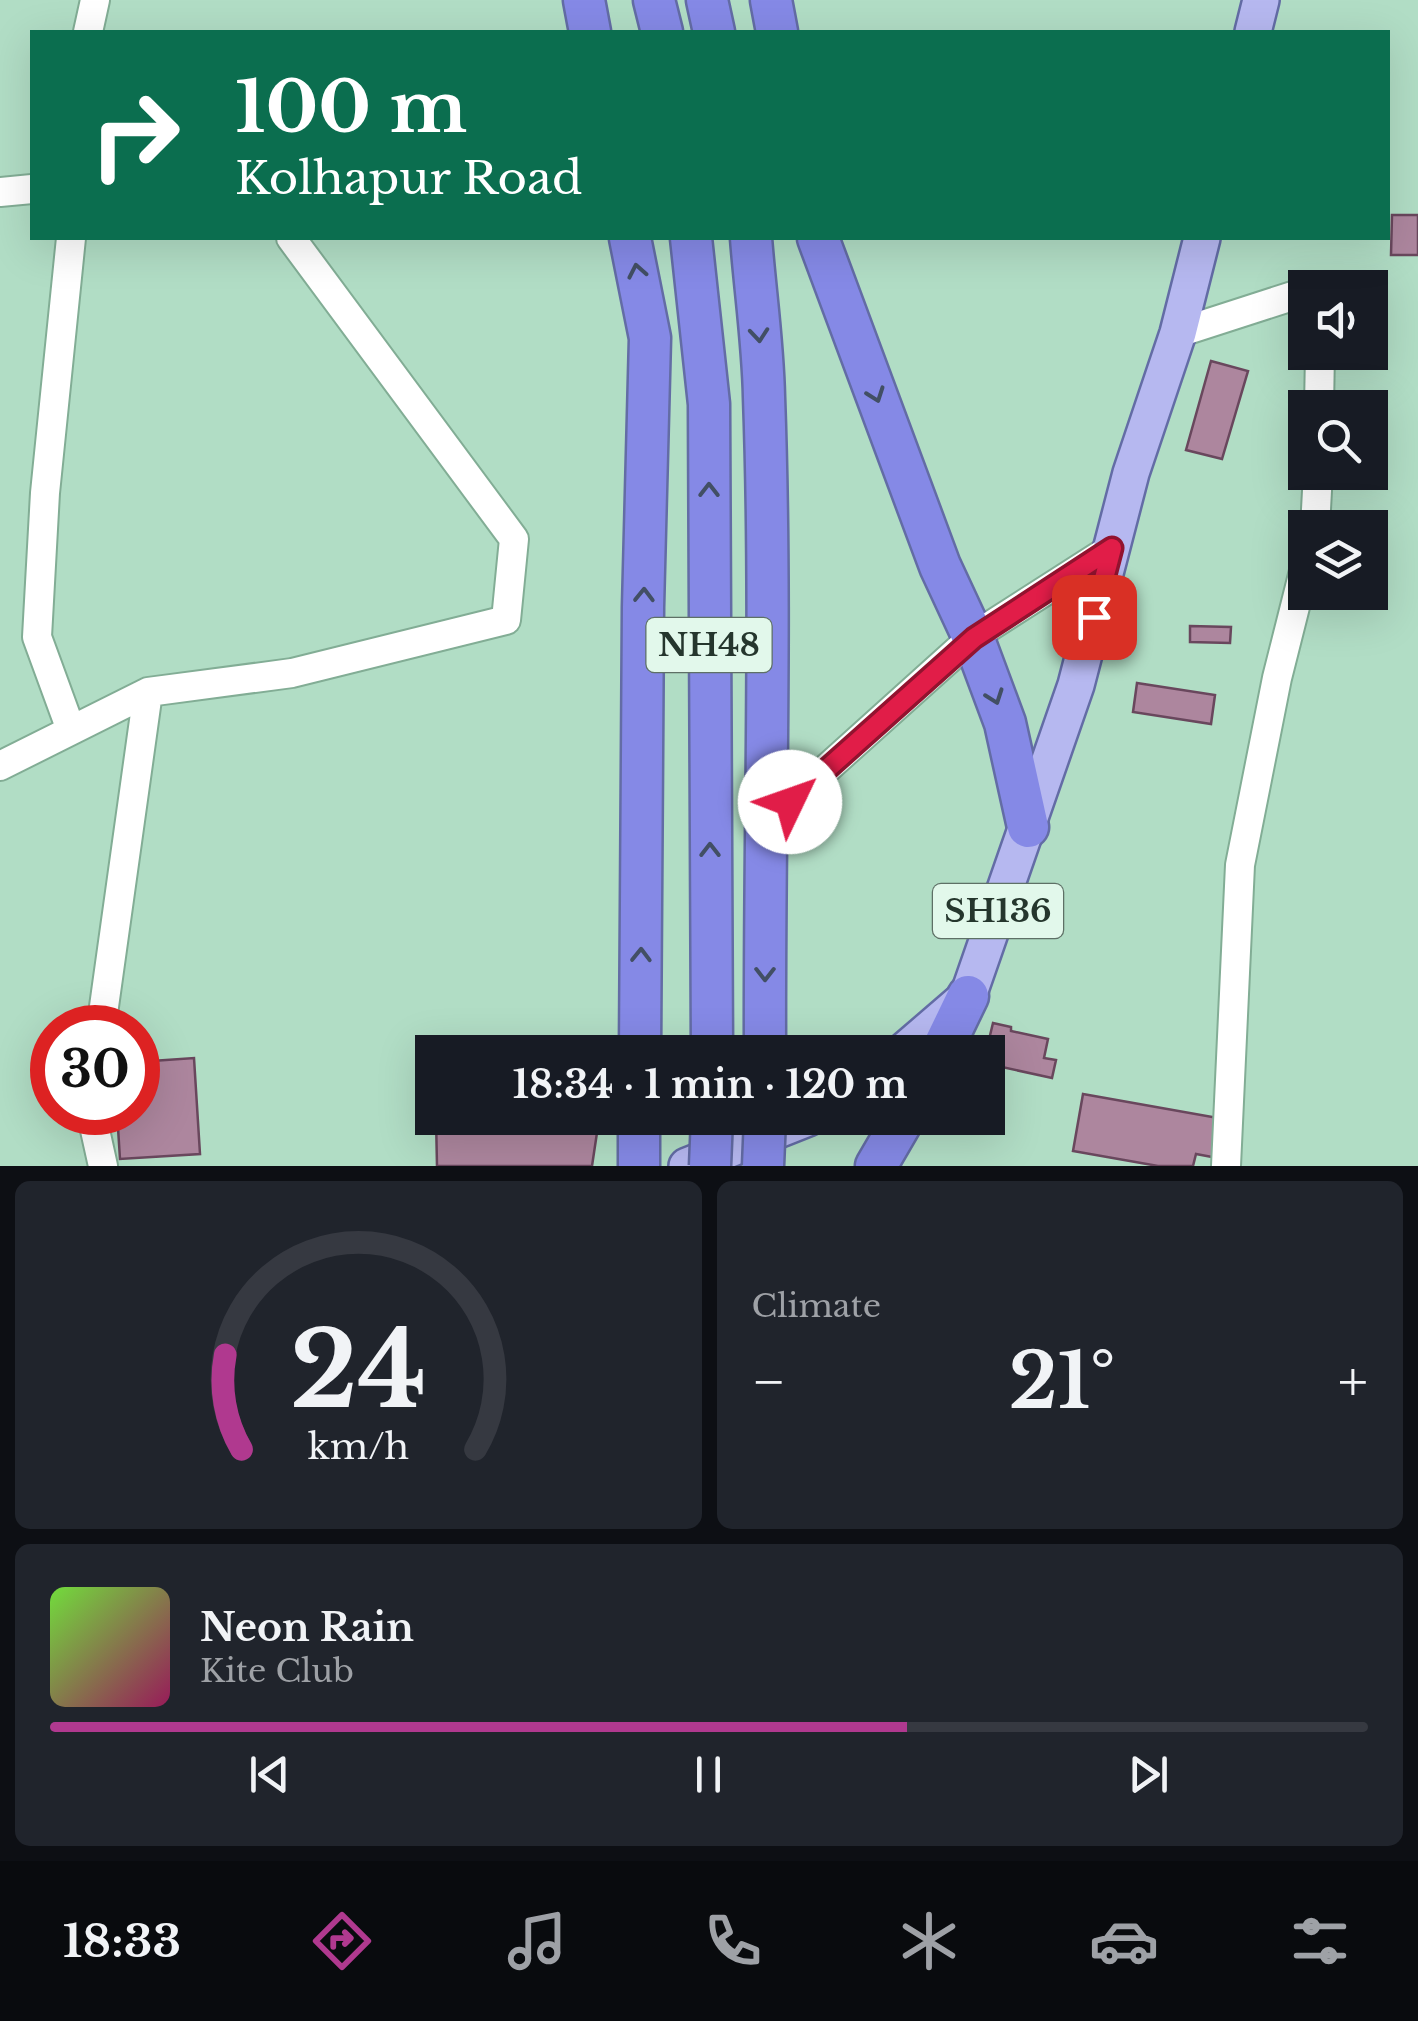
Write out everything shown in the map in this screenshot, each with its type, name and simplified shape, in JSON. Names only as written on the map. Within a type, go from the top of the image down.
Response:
[{"type":"highway","points":[[584,0],[590,30]]},
{"type":"highway","points":[[654,0],[662,30]]},
{"type":"highway","points":[[707,0],[714,30]]},
{"type":"highway","points":[[771,0],[777,30]]},
{"type":"highway","points":[[630,240],[650,338],[640,1035]]},
{"type":"highway","name":"NH48","points":[[691,240],[708,404],[712,1035]]},
{"type":"highway","name":"NH48","points":[[751,240],[765,412],[769,639],[764,826],[766,1035]]},
{"type":"highway","points":[[819,240],[940,566],[974,638],[1005,724],[1028,827]]},
{"type":"highway","points":[[949,1035],[968,996]]},
{"type":"highway","points":[[638,1166],[639,1135]]},
{"type":"highway","points":[[710,1166],[711,1135]]},
{"type":"highway","points":[[763,1166],[764,1135]]},
{"type":"highway","points":[[876,1166],[894,1135]]},
{"type":"main road","points":[[1252,30],[1260,0]]},
{"type":"main road","name":"SH136","points":[[968,996],[1076,685],[1131,473],[1178,333],[1201,240]]},
{"type":"main road","points":[[923,1035],[968,996]]},
{"type":"main road","points":[[686,1166],[765,1135]]},
{"type":"street","points":[[88,30],[95,0]]},
{"type":"street","points":[[0,192],[30,189]]},
{"type":"street","points":[[71,240],[46,493],[37,637],[71,730]]},
{"type":"street","points":[[0,766],[148,692],[292,673],[506,620],[514,539],[292,240]]},
{"type":"street","points":[[1178,333],[1288,297]]},
{"type":"street","points":[[764,826],[974,638],[1112,548]]},
{"type":"street","points":[[1226,1166],[1240,865],[1294,610]]},
{"type":"street","points":[[103,1005],[148,692]]},
{"type":"street","points":[[96,1135],[103,1166]]},
{"type":"building","points":[[1392,215],[1418,215],[1418,255],[1391,255]]},
{"type":"building","points":[[1211,361],[1248,371],[1222,459],[1186,450]]},
{"type":"building","points":[[1190,626],[1231,627],[1230,643],[1190,642]]},
{"type":"building","points":[[1137,683],[1215,695],[1211,724],[1133,712]]},
{"type":"building","points":[[993,1023],[1048,1039],[1044,1058],[1056,1060],[1052,1078],[1005,1068],[1005,1035],[990,1035]]},
{"type":"building","points":[[194,1058],[200,1154],[120,1159],[118,1135],[160,1135],[160,1060]]},
{"type":"building","points":[[1083,1094],[1218,1118],[1212,1157],[1196,1154],[1193,1166],[1158,1166],[1073,1151]]},
{"type":"building","points":[[436,1135],[597,1135],[592,1166],[437,1166]]},
{"type":"route","points":[[790,802],[974,638],[1112,548],[1094,617]]}]
